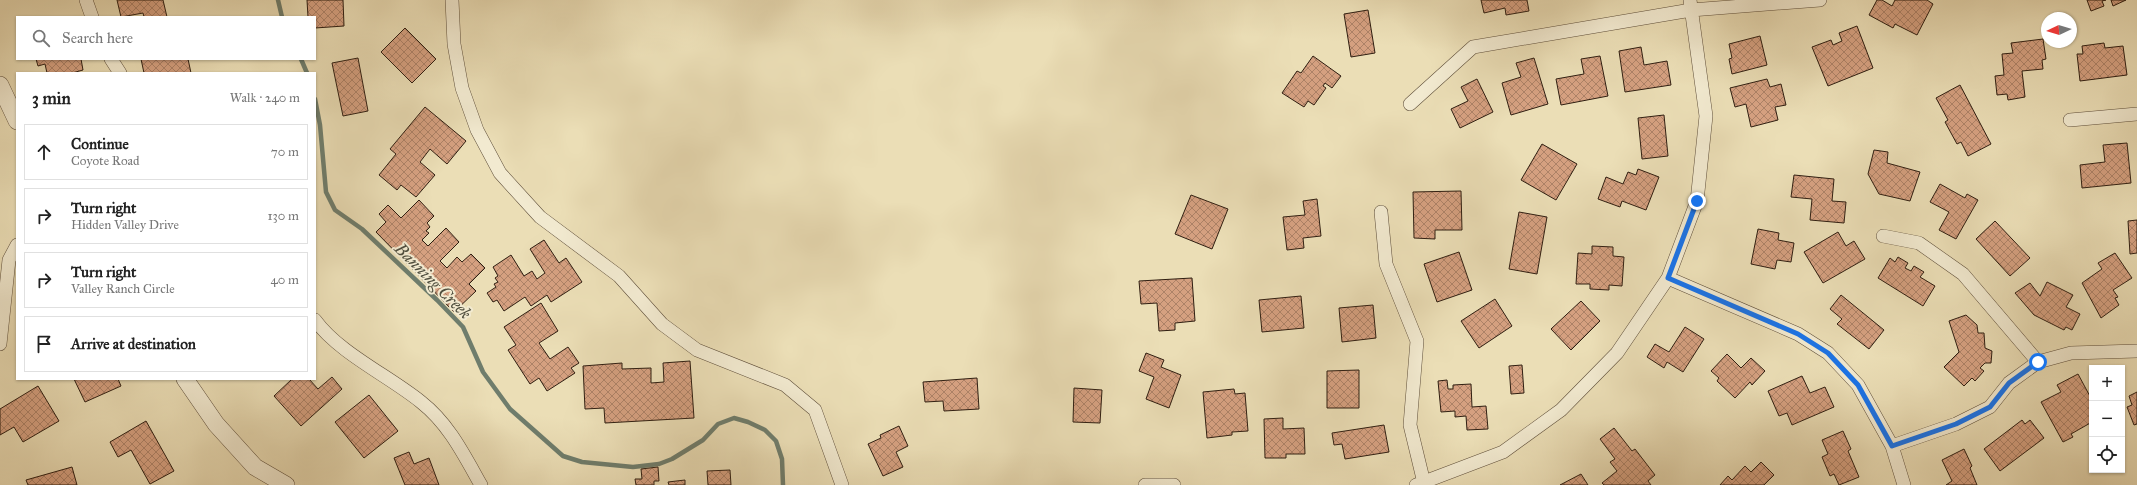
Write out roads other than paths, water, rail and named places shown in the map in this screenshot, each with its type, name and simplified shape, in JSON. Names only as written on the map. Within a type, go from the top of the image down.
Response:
[{"type":"street","points":[[86,0],[92,16]]},
{"type":"street","points":[[452,0],[454,44],[462,88],[477,130],[500,173],[540,217],[619,276],[662,324],[697,350],[785,385],[815,410],[842,485]]},
{"type":"street","points":[[1410,104],[1473,47],[1690,5],[1820,0]]},
{"type":"street","points":[[1381,212],[1386,264],[1417,342],[1410,425],[1420,484],[1503,452],[1561,410],[1617,353],[1668,278],[1697,201],[1706,116],[1690,5]]},
{"type":"street","points":[[112,60],[119,72]]},
{"type":"street","points":[[0,84],[16,119]]},
{"type":"street","points":[[2070,120],[2137,114]]},
{"type":"street","points":[[1883,236],[1919,243],[1963,274],[2038,362]]},
{"type":"street","points":[[0,344],[9,260],[16,247]]},
{"type":"street","points":[[1668,278],[1798,334],[1828,353],[1858,385],[1892,446],[1904,485]]},
{"type":"street","points":[[316,321],[352,354],[422,402],[451,432],[481,485]]},
{"type":"street","points":[[1892,446],[1956,424],[1990,407],[2009,383],[2038,362],[2071,353],[2137,351]]},
{"type":"street","points":[[186,380],[216,424],[255,467],[286,485]]},
{"type":"street","points":[[1145,485],[1174,485]]},
{"type":"waterway","name":"Banning Creek","points":[[278,0],[282,16]]},
{"type":"waterway","name":"Banning Creek","points":[[301,60],[307,72]]},
{"type":"waterway","name":"Banning Creek","points":[[316,104],[320,125],[326,192],[335,210],[362,229],[437,300],[463,327],[483,372],[510,409],[563,456],[582,462],[633,467],[659,464],[672,459],[703,440],[718,424],[734,418],[748,422],[765,430],[776,441],[782,459],[783,485]]}]
